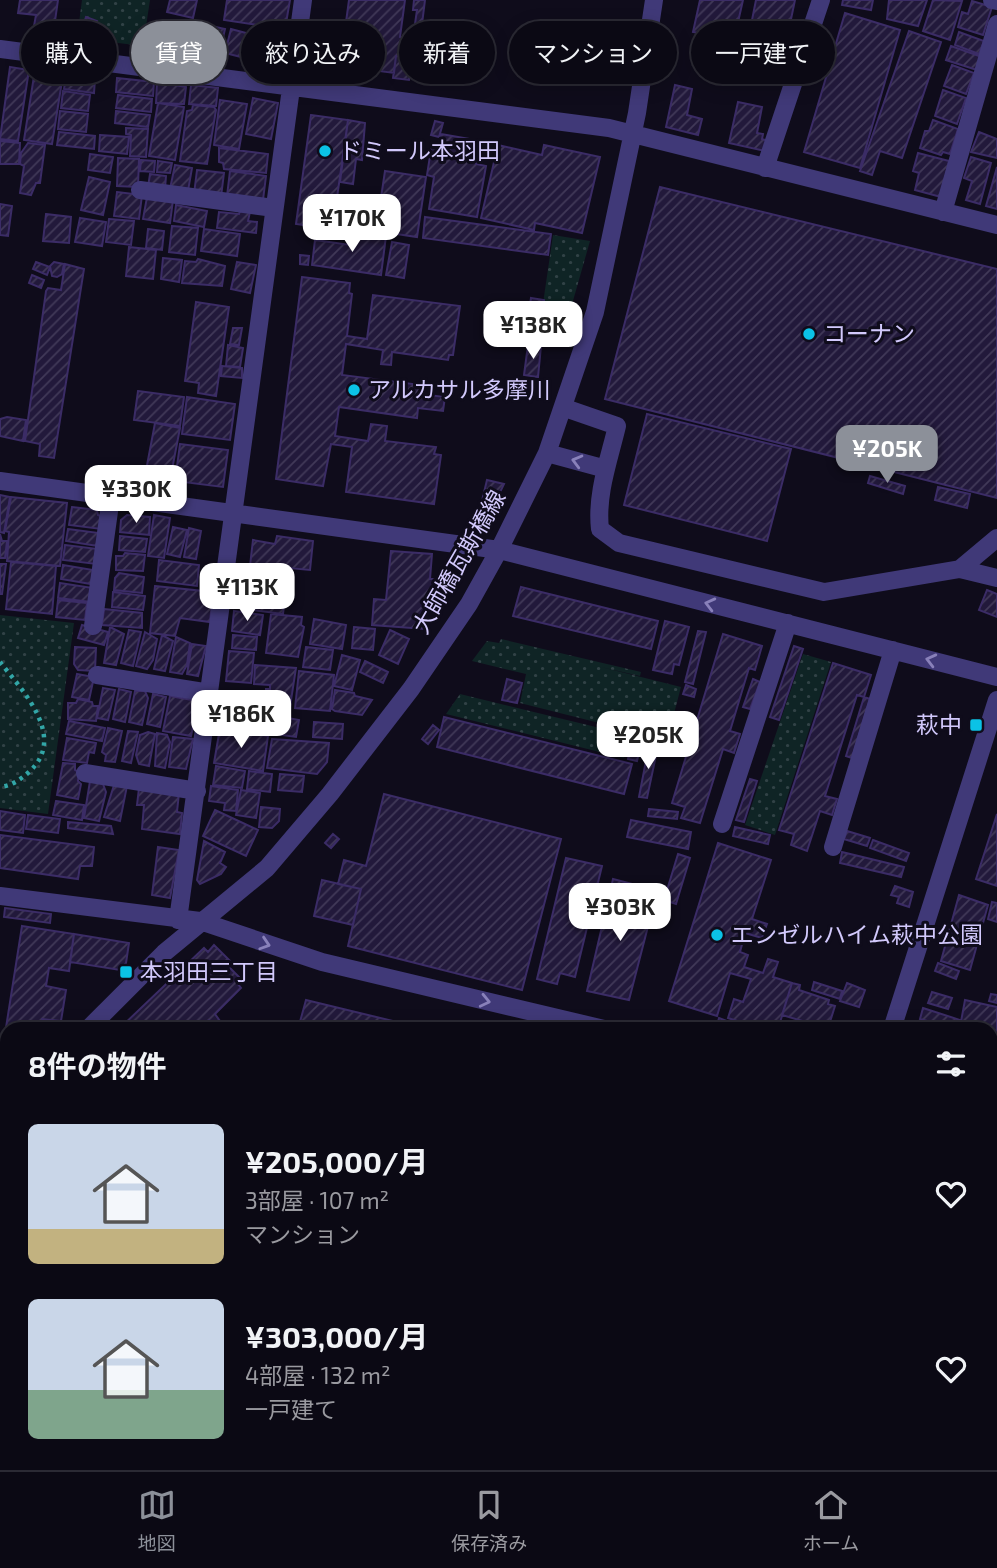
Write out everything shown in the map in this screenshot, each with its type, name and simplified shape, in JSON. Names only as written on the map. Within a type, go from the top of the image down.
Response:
[{"type":"street","points":[[178,920],[303,0]]},
{"type":"street","name":"大師橋瓦斯橋線","points":[[95,1022],[164,953],[267,868],[330,794],[411,689],[468,604],[499,550],[547,453],[565,408],[595,312],[632,133],[654,0]]},
{"type":"street","points":[[765,168],[821,0]]},
{"type":"street","points":[[943,212],[997,24]]},
{"type":"street","points":[[0,49],[632,133],[654,142],[997,225]]},
{"type":"street","points":[[140,190],[274,208]]},
{"type":"street","points":[[565,408],[617,426],[600,495],[600,529],[619,542],[824,592],[960,569],[997,578]]},
{"type":"street","points":[[547,453],[607,469]]},
{"type":"street","points":[[0,481],[499,550],[997,677]]},
{"type":"street","points":[[93,626],[111,497]]},
{"type":"street","points":[[960,569],[997,538]]},
{"type":"street","points":[[722,824],[788,623]]},
{"type":"street","points":[[833,847],[893,650]]},
{"type":"street","points":[[97,675],[210,693]]},
{"type":"street","points":[[894,1022],[997,700]]},
{"type":"street","points":[[85,773],[197,791]]},
{"type":"street","points":[[0,896],[200,922],[322,962],[575,1022]]},
{"type":"path","points":[[0,662],[35,708],[43,736],[34,768],[20,780],[0,787]]},
{"type":"green space","points":[[82,0],[150,0],[147,21],[131,21],[131,45],[117,43],[117,21],[79,21]]},
{"type":"green space","points":[[553,235],[590,241],[563,336],[539,331]]},
{"type":"green space","points":[[0,615],[74,623],[48,814],[0,808]]},
{"type":"green space","points":[[501,639],[641,672],[640,676],[601,667],[681,687],[667,740],[520,703],[526,674],[472,661],[487,641],[499,643]]},
{"type":"green space","points":[[803,654],[831,662],[775,835],[745,825]]},
{"type":"green space","points":[[460,694],[629,735],[624,758],[446,714]]},
{"type":"building","points":[[20,0],[58,0],[55,21],[35,21],[36,15],[18,13]]},
{"type":"building","points":[[170,0],[197,0],[193,18],[167,12]]},
{"type":"building","points":[[227,0],[290,0],[286,21],[241,23],[224,20]]},
{"type":"building","points":[[349,0],[405,0],[402,21],[399,21],[399,56],[396,56],[394,73],[385,72],[385,21],[346,21]]},
{"type":"building","points":[[414,0],[425,0],[422,21],[415,21],[417,10],[413,10]]},
{"type":"building","points":[[700,0],[743,0],[738,21],[695,21]]},
{"type":"building","points":[[756,0],[795,0],[791,21],[752,21]]},
{"type":"building","points":[[843,0],[873,0],[871,10],[842,5]]},
{"type":"building","points":[[889,0],[927,0],[918,26],[887,19]]},
{"type":"building","points":[[933,0],[962,1],[950,40],[923,31]]},
{"type":"building","points":[[972,1],[992,7],[983,35],[958,27],[962,12],[968,14]]},
{"type":"building","points":[[845,13],[900,30],[860,168],[804,152],[824,84],[835,84],[835,47]]},
{"type":"building","points":[[231,29],[241,32],[241,57],[227,54]]},
{"type":"building","points":[[909,31],[941,42],[902,158],[880,151],[872,175],[860,171]]},
{"type":"building","points":[[959,32],[984,41],[979,54],[955,45]]},
{"type":"building","points":[[951,46],[982,57],[977,70],[946,60]]},
{"type":"building","points":[[396,56],[399,56],[399,79],[393,78]]},
{"type":"building","points":[[952,65],[974,73],[966,94],[944,86]]},
{"type":"building","points":[[10,67],[21,69],[21,84],[27,84],[18,141],[0,139]]},
{"type":"building","points":[[117,78],[131,80],[131,84],[154,84],[153,96],[116,92]]},
{"type":"building","points":[[33,84],[62,84],[52,144],[24,140]]},
{"type":"building","points":[[65,84],[95,84],[94,93],[64,89]]},
{"type":"building","points":[[157,84],[186,87],[184,104],[156,103]]},
{"type":"building","points":[[191,85],[218,88],[216,106],[189,104]]},
{"type":"building","points":[[675,85],[692,89],[687,115],[702,119],[698,135],[666,127]]},
{"type":"building","points":[[943,90],[966,98],[957,124],[935,116]]},
{"type":"building","points":[[63,91],[90,95],[88,111],[61,108]]},
{"type":"building","points":[[118,95],[152,99],[151,112],[116,108]]},
{"type":"building","points":[[253,98],[278,103],[271,139],[246,134]]},
{"type":"building","points":[[220,100],[247,104],[239,149],[214,145]]},
{"type":"building","points":[[738,102],[762,107],[757,133],[763,134],[762,139],[768,141],[765,151],[729,143]]},
{"type":"building","points":[[158,103],[184,107],[175,160],[149,156]]},
{"type":"building","points":[[193,105],[214,107],[216,110],[207,164],[180,161],[187,111],[192,110]]},
{"type":"building","points":[[60,111],[88,114],[86,132],[58,129]]},
{"type":"building","points":[[116,111],[150,115],[148,127],[115,123]]},
{"type":"building","name":"ドミール本羽田","points":[[311,115],[348,120],[335,212],[319,210],[317,227],[296,224]]},
{"type":"building","points":[[348,120],[365,123],[362,160],[356,159],[353,184],[340,182]]},
{"type":"building","points":[[933,120],[958,129],[950,154],[943,152],[941,155],[920,148],[925,131],[929,131]]},
{"type":"building","points":[[435,121],[443,123],[439,137],[431,135]]},
{"type":"building","points":[[126,128],[148,129],[146,157],[130,156],[131,135],[126,134]]},
{"type":"building","points":[[59,132],[95,136],[94,149],[57,145]]},
{"type":"building","points":[[979,132],[997,139],[997,158],[971,152]]},
{"type":"building","points":[[441,134],[470,139],[469,145],[480,147],[476,164],[486,166],[477,217],[429,209],[434,177],[427,175],[432,143],[439,145]]},
{"type":"building","points":[[100,135],[129,137],[127,154],[99,151]]},
{"type":"building","points":[[0,141],[20,143],[19,164],[0,164]]},
{"type":"building","points":[[28,143],[45,145],[40,183],[36,183],[31,195],[20,193],[24,166],[20,164],[21,153]]},
{"type":"building","points":[[498,145],[542,155],[544,145],[600,157],[582,233],[535,223],[534,230],[481,218]]},
{"type":"building","points":[[219,148],[268,154],[266,173],[224,169],[223,163],[219,162]]},
{"type":"building","points":[[918,153],[949,161],[941,197],[915,190],[919,173],[913,171]]},
{"type":"building","points":[[90,154],[113,157],[110,173],[88,170]]},
{"type":"building","points":[[971,157],[991,163],[980,204],[966,200],[972,181],[964,178]]},
{"type":"building","points":[[118,158],[139,159],[138,187],[117,186]]},
{"type":"building","points":[[141,160],[155,161],[154,172],[140,171]]},
{"type":"building","points":[[158,161],[172,163],[170,173],[157,172]]},
{"type":"building","points":[[175,165],[192,168],[188,191],[170,189]]},
{"type":"building","points":[[997,167],[997,209],[986,206]]},
{"type":"building","points":[[197,170],[224,173],[221,197],[194,194]]},
{"type":"building","points":[[230,171],[266,176],[263,200],[227,196]]},
{"type":"building","points":[[385,171],[426,177],[417,237],[376,231]]},
{"type":"building","points":[[150,174],[166,176],[165,189],[148,187]]},
{"type":"building","points":[[89,177],[110,182],[103,215],[81,210]]},
{"type":"building","name":"コーナン","points":[[660,187],[997,269],[997,498],[605,399]]},
{"type":"building","points":[[117,192],[142,195],[139,219],[114,216]]},
{"type":"building","points":[[147,197],[173,200],[170,223],[143,219]]},
{"type":"building","points":[[0,204],[12,206],[8,236],[0,235]]},
{"type":"building","points":[[176,205],[207,211],[204,227],[174,221]]},
{"type":"building","points":[[240,211],[250,212],[248,221],[257,222],[256,233],[217,228],[219,212],[239,214]]},
{"type":"building","points":[[46,214],[71,217],[69,243],[43,241]]},
{"type":"building","points":[[425,217],[551,234],[548,255],[423,238]]},
{"type":"building","points":[[80,218],[106,222],[102,246],[75,242]]},
{"type":"building","points":[[109,219],[134,221],[131,245],[106,242]]},
{"type":"building","points":[[172,226],[198,228],[195,255],[169,252]]},
{"type":"building","points":[[148,229],[164,231],[162,250],[146,248]]},
{"type":"building","points":[[204,229],[240,234],[237,256],[201,251]]},
{"type":"building","points":[[353,231],[386,236],[381,275],[312,265],[315,240],[350,245]]},
{"type":"building","points":[[392,242],[409,245],[404,278],[386,275]]},
{"type":"building","points":[[129,247],[156,250],[153,279],[126,276]]},
{"type":"building","points":[[300,255],[309,256],[308,265],[300,264]]},
{"type":"building","points":[[163,258],[182,260],[179,282],[161,279]]},
{"type":"building","points":[[198,259],[225,266],[222,286],[182,283],[185,261],[196,262]]},
{"type":"building","points":[[36,262],[50,267],[47,275],[33,269]]},
{"type":"building","points":[[54,262],[64,264],[62,274],[57,277],[52,276],[50,266]]},
{"type":"building","points":[[237,262],[256,265],[250,293],[231,289]]},
{"type":"building","points":[[65,264],[84,269],[54,458],[39,456],[40,444],[25,441],[46,291],[48,288],[61,290]]},
{"type":"building","points":[[32,275],[44,280],[41,288],[29,283]]},
{"type":"building","name":"アルカサル多摩川","points":[[302,277],[350,283],[349,293],[352,294],[347,336],[367,339],[373,295],[460,306],[453,355],[449,355],[448,360],[392,352],[391,365],[381,364],[383,350],[346,344],[342,375],[421,385],[420,394],[445,397],[443,411],[418,408],[417,418],[339,407],[335,436],[368,441],[371,424],[387,426],[385,441],[436,447],[434,454],[441,455],[434,504],[346,492],[352,447],[331,444],[323,486],[276,479]]},
{"type":"building","points":[[531,298],[544,300],[538,336],[525,334]]},
{"type":"building","points":[[196,302],[229,307],[216,396],[198,393],[199,383],[185,381]]},
{"type":"building","points":[[233,328],[242,328],[239,345],[230,344]]},
{"type":"building","points":[[228,345],[243,348],[240,367],[226,366]]},
{"type":"building","points":[[528,345],[541,346],[538,377],[524,375]]},
{"type":"building","points":[[222,366],[242,368],[242,378],[221,376]]},
{"type":"building","points":[[138,391],[184,397],[180,426],[134,420]]},
{"type":"building","points":[[187,397],[235,404],[230,440],[182,434]]},
{"type":"building","points":[[647,414],[791,449],[767,541],[624,505]]},
{"type":"building","points":[[7,417],[26,420],[23,441],[0,436],[0,419]]},
{"type":"building","points":[[155,423],[180,428],[170,480],[145,476]]},
{"type":"building","points":[[180,444],[228,450],[223,487],[175,481]]},
{"type":"building","points":[[870,476],[905,486],[903,494],[868,483]]},
{"type":"building","points":[[487,480],[504,484],[489,515],[479,513]]},
{"type":"building","points":[[938,487],[970,494],[967,508],[935,500]]},
{"type":"building","points":[[0,495],[10,497],[4,533],[0,532]]},
{"type":"building","points":[[11,497],[67,503],[60,566],[7,561],[9,532],[5,531]]},
{"type":"building","points":[[72,507],[97,510],[98,515],[103,517],[101,529],[69,525]]},
{"type":"building","points":[[127,515],[150,517],[149,535],[120,532],[121,520]]},
{"type":"building","points":[[154,515],[170,518],[164,558],[148,556]]},
{"type":"building","points":[[173,527],[187,530],[180,557],[167,554]]},
{"type":"building","points":[[189,528],[201,531],[196,559],[184,557]]},
{"type":"building","points":[[68,529],[99,533],[98,546],[66,541]]},
{"type":"building","points":[[0,534],[2,541],[7,541],[5,558],[0,558]]},
{"type":"building","points":[[120,536],[147,539],[145,552],[119,550]]},
{"type":"building","points":[[277,536],[313,541],[310,570],[289,568],[283,614],[245,609],[253,540],[275,544]]},
{"type":"building","points":[[65,545],[98,549],[96,564],[63,560]]},
{"type":"building","points":[[391,551],[432,554],[430,579],[436,579],[435,593],[429,592],[425,629],[372,625],[374,599],[386,600]]},
{"type":"building","points":[[125,553],[145,555],[143,571],[116,570],[116,556],[123,556]]},
{"type":"building","points":[[159,560],[199,565],[197,586],[157,581]]},
{"type":"building","points":[[11,562],[56,566],[52,614],[6,609]]},
{"type":"building","points":[[0,564],[6,564],[2,594],[0,594]]},
{"type":"building","points":[[63,565],[93,570],[91,584],[61,579]]},
{"type":"building","points":[[119,573],[144,577],[142,593],[114,590],[115,578]]},
{"type":"building","points":[[60,583],[93,588],[91,602],[58,598]]},
{"type":"building","points":[[155,586],[213,592],[210,622],[180,618],[175,636],[150,633]]},
{"type":"building","points":[[521,587],[658,621],[651,649],[513,616]]},
{"type":"building","points":[[987,590],[997,594],[997,617],[979,610]]},
{"type":"building","points":[[113,592],[145,596],[143,610],[112,607]]},
{"type":"building","points":[[58,600],[87,603],[85,620],[56,617]]},
{"type":"building","points":[[104,609],[142,613],[142,628],[102,625]]},
{"type":"building","points":[[234,611],[263,615],[260,635],[232,631]]},
{"type":"building","points":[[271,614],[302,617],[301,625],[304,627],[298,657],[266,653]]},
{"type":"building","points":[[314,619],[346,625],[342,649],[310,644]]},
{"type":"building","points":[[665,621],[689,627],[679,665],[674,664],[672,674],[653,670]]},
{"type":"building","points":[[82,625],[108,632],[104,645],[78,638]]},
{"type":"building","points":[[110,627],[124,634],[116,665],[104,663]]},
{"type":"building","points":[[354,627],[375,629],[373,650],[352,648]]},
{"type":"building","points":[[129,630],[141,632],[133,666],[121,663]]},
{"type":"building","points":[[390,630],[409,639],[398,664],[379,655]]},
{"type":"building","points":[[698,631],[706,632],[693,684],[685,682]]},
{"type":"building","points":[[145,632],[157,639],[153,660],[147,669],[136,666]]},
{"type":"building","points":[[723,634],[762,646],[755,670],[749,668],[730,731],[740,734],[734,753],[723,749],[700,823],[681,818],[685,807],[672,803]]},
{"type":"building","points":[[162,635],[173,641],[165,671],[154,669]]},
{"type":"building","points":[[233,635],[257,637],[256,650],[232,648]]},
{"type":"building","points":[[176,637],[190,643],[187,665],[182,674],[170,672]]},
{"type":"building","points":[[192,644],[206,646],[198,676],[187,674]]},
{"type":"building","points":[[794,646],[803,649],[779,720],[770,717]]},
{"type":"building","points":[[75,647],[96,648],[95,671],[78,670],[74,664]]},
{"type":"building","points":[[306,647],[333,650],[330,670],[303,667]]},
{"type":"building","points":[[229,651],[254,653],[251,683],[226,681]]},
{"type":"building","points":[[342,655],[360,660],[352,690],[334,686]]},
{"type":"building","points":[[365,661],[388,672],[383,683],[360,672]]},
{"type":"building","points":[[833,663],[871,675],[864,697],[857,695],[825,796],[837,799],[832,815],[820,811],[807,851],[791,845],[794,834],[779,830]]},
{"type":"building","points":[[255,665],[296,668],[290,707],[265,706],[266,689],[270,689],[270,685],[254,684]]},
{"type":"building","points":[[299,671],[334,675],[330,711],[295,708]]},
{"type":"building","points":[[77,674],[94,677],[89,700],[72,697]]},
{"type":"building","points":[[507,679],[522,683],[517,703],[502,700]]},
{"type":"building","points":[[753,679],[760,682],[750,709],[743,707]]},
{"type":"building","points":[[686,685],[696,689],[694,697],[683,694]]},
{"type":"building","points":[[103,688],[115,690],[108,720],[97,718]]},
{"type":"building","points":[[119,689],[131,692],[125,722],[113,719]]},
{"type":"building","points":[[335,690],[372,700],[362,715],[335,711],[332,709]]},
{"type":"building","points":[[135,691],[145,691],[148,698],[142,725],[129,722]]},
{"type":"building","points":[[153,694],[166,697],[160,727],[147,724]]},
{"type":"building","points":[[170,696],[192,700],[198,706],[191,736],[163,731]]},
{"type":"building","points":[[864,697],[870,699],[852,758],[846,756]]},
{"type":"building","points":[[78,699],[98,706],[96,721],[68,719],[68,703],[76,703]]},
{"type":"building","points":[[277,716],[299,720],[296,737],[253,731],[254,721],[274,724]]},
{"type":"building","points":[[444,717],[632,764],[624,794],[437,747]]},
{"type":"building","points":[[69,721],[105,728],[102,741],[66,734]]},
{"type":"building","points":[[314,722],[343,724],[342,739],[313,737]]},
{"type":"building","points":[[433,725],[439,730],[428,744],[422,739]]},
{"type":"building","points":[[108,728],[122,731],[115,762],[105,761],[106,755],[102,752]]},
{"type":"building","points":[[220,728],[268,736],[263,771],[214,763]]},
{"type":"building","points":[[128,731],[138,732],[131,763],[122,761]]},
{"type":"building","points":[[148,732],[155,734],[149,766],[139,764],[136,755],[140,735]]},
{"type":"building","points":[[157,733],[167,735],[170,742],[165,768],[155,766]]},
{"type":"building","points":[[173,737],[193,739],[186,769],[169,767]]},
{"type":"building","points":[[67,738],[96,743],[94,753],[89,752],[87,763],[63,760]]},
{"type":"building","points":[[633,738],[642,741],[637,761],[628,759]]},
{"type":"building","points":[[272,739],[329,743],[327,762],[317,774],[267,768]]},
{"type":"building","points":[[649,745],[658,746],[647,798],[639,797]]},
{"type":"building","points":[[63,763],[75,764],[75,770],[79,772],[78,781],[81,784],[78,799],[57,795]]},
{"type":"building","points":[[216,766],[245,771],[242,788],[213,785]]},
{"type":"building","points":[[249,771],[272,774],[270,792],[247,789]]},
{"type":"building","points":[[280,774],[304,776],[302,792],[278,790]]},
{"type":"building","points":[[750,779],[757,781],[744,822],[736,820]]},
{"type":"building","points":[[90,781],[103,784],[106,792],[99,821],[84,818]]},
{"type":"building","points":[[114,785],[127,786],[120,821],[104,817]]},
{"type":"building","points":[[211,786],[238,790],[236,811],[224,810],[225,803],[209,801]]},
{"type":"building","points":[[139,788],[179,793],[177,812],[182,813],[180,834],[142,829],[144,805],[137,805]]},
{"type":"building","points":[[241,790],[260,793],[256,818],[236,815]]},
{"type":"building","points":[[384,794],[561,839],[522,990],[348,946],[361,889],[338,884],[344,860],[366,866]]},
{"type":"building","points":[[56,801],[84,805],[82,820],[53,815]]},
{"type":"building","points":[[261,807],[280,809],[279,821],[272,828],[259,827]]},
{"type":"building","points":[[649,809],[678,812],[677,819],[648,816]]},
{"type":"building","points":[[215,810],[258,830],[246,856],[203,836]]},
{"type":"building","points":[[0,811],[25,815],[23,833],[0,830]]},
{"type":"building","points":[[997,814],[997,886],[976,879]]},
{"type":"building","points":[[28,815],[60,819],[58,833],[26,829]]},
{"type":"building","points":[[631,820],[691,832],[688,849],[627,837]]},
{"type":"building","points":[[68,822],[111,826],[113,834],[68,828]]},
{"type":"building","points":[[735,827],[770,835],[768,844],[733,836]]},
{"type":"building","points":[[847,831],[870,838],[867,846],[844,839]]},
{"type":"building","points":[[333,834],[339,839],[331,848],[325,843]]},
{"type":"building","points":[[0,835],[94,847],[92,866],[80,866],[78,879],[0,868]]},
{"type":"building","points":[[873,840],[909,853],[906,861],[870,848]]},
{"type":"building","points":[[204,841],[225,852],[220,863],[226,867],[221,874],[200,884],[197,880]]},
{"type":"building","name":"エンゼルハイム萩中公園","points":[[718,843],[771,860],[752,919],[767,924],[762,938],[745,933],[740,952],[748,955],[744,967],[763,973],[768,959],[778,962],[773,977],[792,983],[780,1022],[740,1022],[728,1018],[734,999],[743,1002],[751,979],[730,973],[717,1016],[669,1001]]},
{"type":"building","points":[[158,847],[179,850],[170,898],[152,895]]},
{"type":"building","points":[[842,852],[904,867],[901,877],[840,863]]},
{"type":"building","points":[[678,854],[690,858],[676,904],[664,900]]},
{"type":"building","points":[[566,858],[602,866],[575,977],[560,973],[557,984],[537,979]]},
{"type":"building","points":[[613,879],[636,885],[632,903],[653,907],[629,1000],[587,991]]},
{"type":"building","points":[[322,880],[361,889],[353,925],[314,916]]},
{"type":"building","points":[[895,886],[913,892],[909,907],[897,903],[899,897],[891,895]]},
{"type":"building","points":[[959,895],[988,905],[970,970],[941,961]]},
{"type":"building","points":[[992,902],[997,903],[997,922],[988,919]]},
{"type":"building","points":[[5,908],[51,914],[50,923],[4,917]]},
{"type":"building","points":[[22,926],[74,934],[69,971],[49,968],[46,986],[66,990],[61,1021],[42,1019],[41,1022],[7,1022]]},
{"type":"building","points":[[74,934],[129,943],[126,963],[120,970],[70,962]]},
{"type":"building","points":[[214,945],[231,962],[227,965],[242,980],[238,984],[241,988],[215,1014],[221,1022],[126,1022],[204,948],[208,952]]},
{"type":"building","points":[[938,963],[959,971],[956,979],[935,971]]},
{"type":"building","points":[[814,982],[842,991],[840,999],[812,990]]},
{"type":"building","points":[[792,983],[800,985],[799,990],[829,1000],[828,1004],[835,1006],[830,1022],[806,1022],[782,1015]]},
{"type":"building","points":[[847,983],[865,990],[859,1007],[840,1001]]},
{"type":"building","points":[[932,992],[952,998],[948,1009],[928,1003]]},
{"type":"building","points":[[991,994],[997,995],[997,1003],[989,1001]]},
{"type":"building","points":[[306,1000],[397,1022],[300,1022]]},
{"type":"building","points":[[965,1000],[997,1007],[997,1022],[961,1022]]},
{"type":"building","points":[[923,1008],[960,1020],[931,1022],[920,1019]]},
{"type":"place","name":"ドミール本羽田","points":[[325,151]]},
{"type":"place","name":"コーナン","points":[[809,334]]},
{"type":"place","name":"アルカサル多摩川","points":[[354,390]]},
{"type":"place","name":"萩中","points":[[976,725]]},
{"type":"place","name":"エンゼルハイム萩中公園","points":[[717,935]]},
{"type":"place","name":"本羽田三丁目","points":[[126,972]]}]
